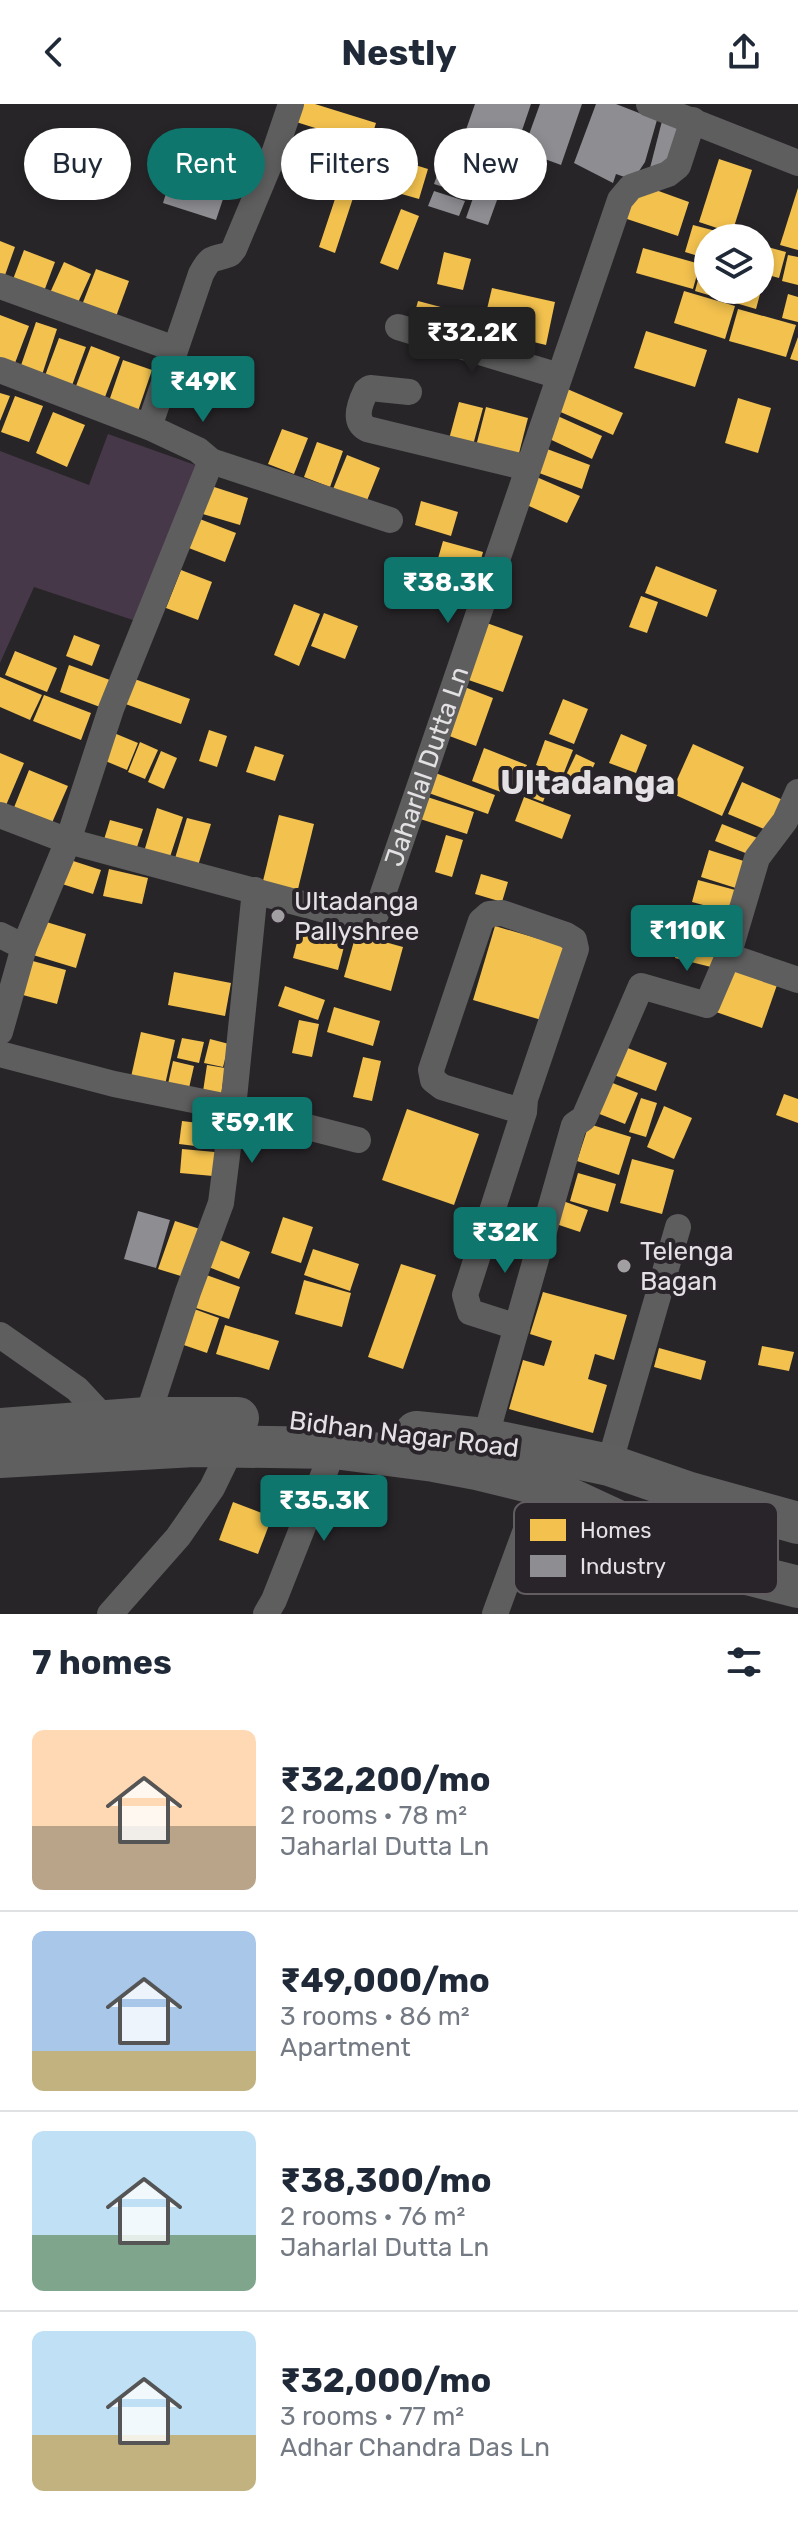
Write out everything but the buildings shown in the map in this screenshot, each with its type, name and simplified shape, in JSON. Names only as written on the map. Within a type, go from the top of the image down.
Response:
[{"type":"main road","name":"Bidhan Nagar Road","points":[[0,1429],[147,1418],[259,1418],[344,1422],[485,1439],[542,1468],[597,1502]]},
{"type":"main road","name":"Bidhan Nagar Road","points":[[0,1457],[194,1446],[334,1448],[477,1469],[609,1465],[722,1502]]},
{"type":"main road","name":"Bidhan Nagar Road","points":[[778,1517],[798,1523]]},
{"type":"main road","name":"Bidhan Nagar Road","points":[[778,1582],[798,1587]]},
{"type":"street","points":[[149,427],[201,274],[208,260],[230,254],[234,249],[291,104]]},
{"type":"street","points":[[649,104],[705,117],[798,163]]},
{"type":"street","name":"Jaharlal Dutta Ln","points":[[0,815],[68,841],[371,920],[376,914],[620,200],[631,187],[668,174],[678,166],[705,117]]},
{"type":"street","points":[[0,286],[175,349]]},
{"type":"street","points":[[398,327],[559,376]]},
{"type":"street","points":[[0,370],[149,427],[198,450],[211,461],[390,520]]},
{"type":"street","points":[[409,392],[370,388],[363,394],[358,420],[360,425],[528,468]]},
{"type":"street","points":[[0,1032],[24,947],[68,841],[111,709],[211,461]]},
{"type":"street","points":[[485,1439],[574,1125],[584,1118],[641,986],[707,1005],[728,956],[757,858],[785,821],[798,792]]},
{"type":"street","points":[[147,1418],[221,1203],[255,890]]},
{"type":"street","points":[[517,1327],[470,1312],[465,1295],[524,1112],[525,1099],[576,949],[574,940],[566,935],[502,913],[489,914],[481,921],[431,1070],[433,1080],[442,1087],[524,1112]]},
{"type":"street","points":[[0,935],[24,947]]},
{"type":"street","points":[[728,956],[798,980]]},
{"type":"street","points":[[0,1054],[114,1084],[233,1108],[358,1140]]},
{"type":"street","points":[[609,1465],[678,1227]]},
{"type":"street","points":[[0,1335],[77,1389],[106,1420]]},
{"type":"street","points":[[110,1614],[178,1537],[212,1488],[232,1447]]},
{"type":"street","points":[[266,1614],[334,1448]]},
{"type":"street","points":[[535,1502],[542,1468]]},
{"type":"street","points":[[495,1614],[514,1562]]},
{"type":"shaded area","points":[[108,434],[198,466],[139,622],[34,587],[0,663],[0,451],[89,485]]},
{"type":"place","name":"Ultadanga Pallyshree","points":[[278,916]]},
{"type":"place","name":"Telenga Bagan","points":[[624,1266]]},
{"type":"district","name":"Ultadanga","points":[[588,782]]}]
